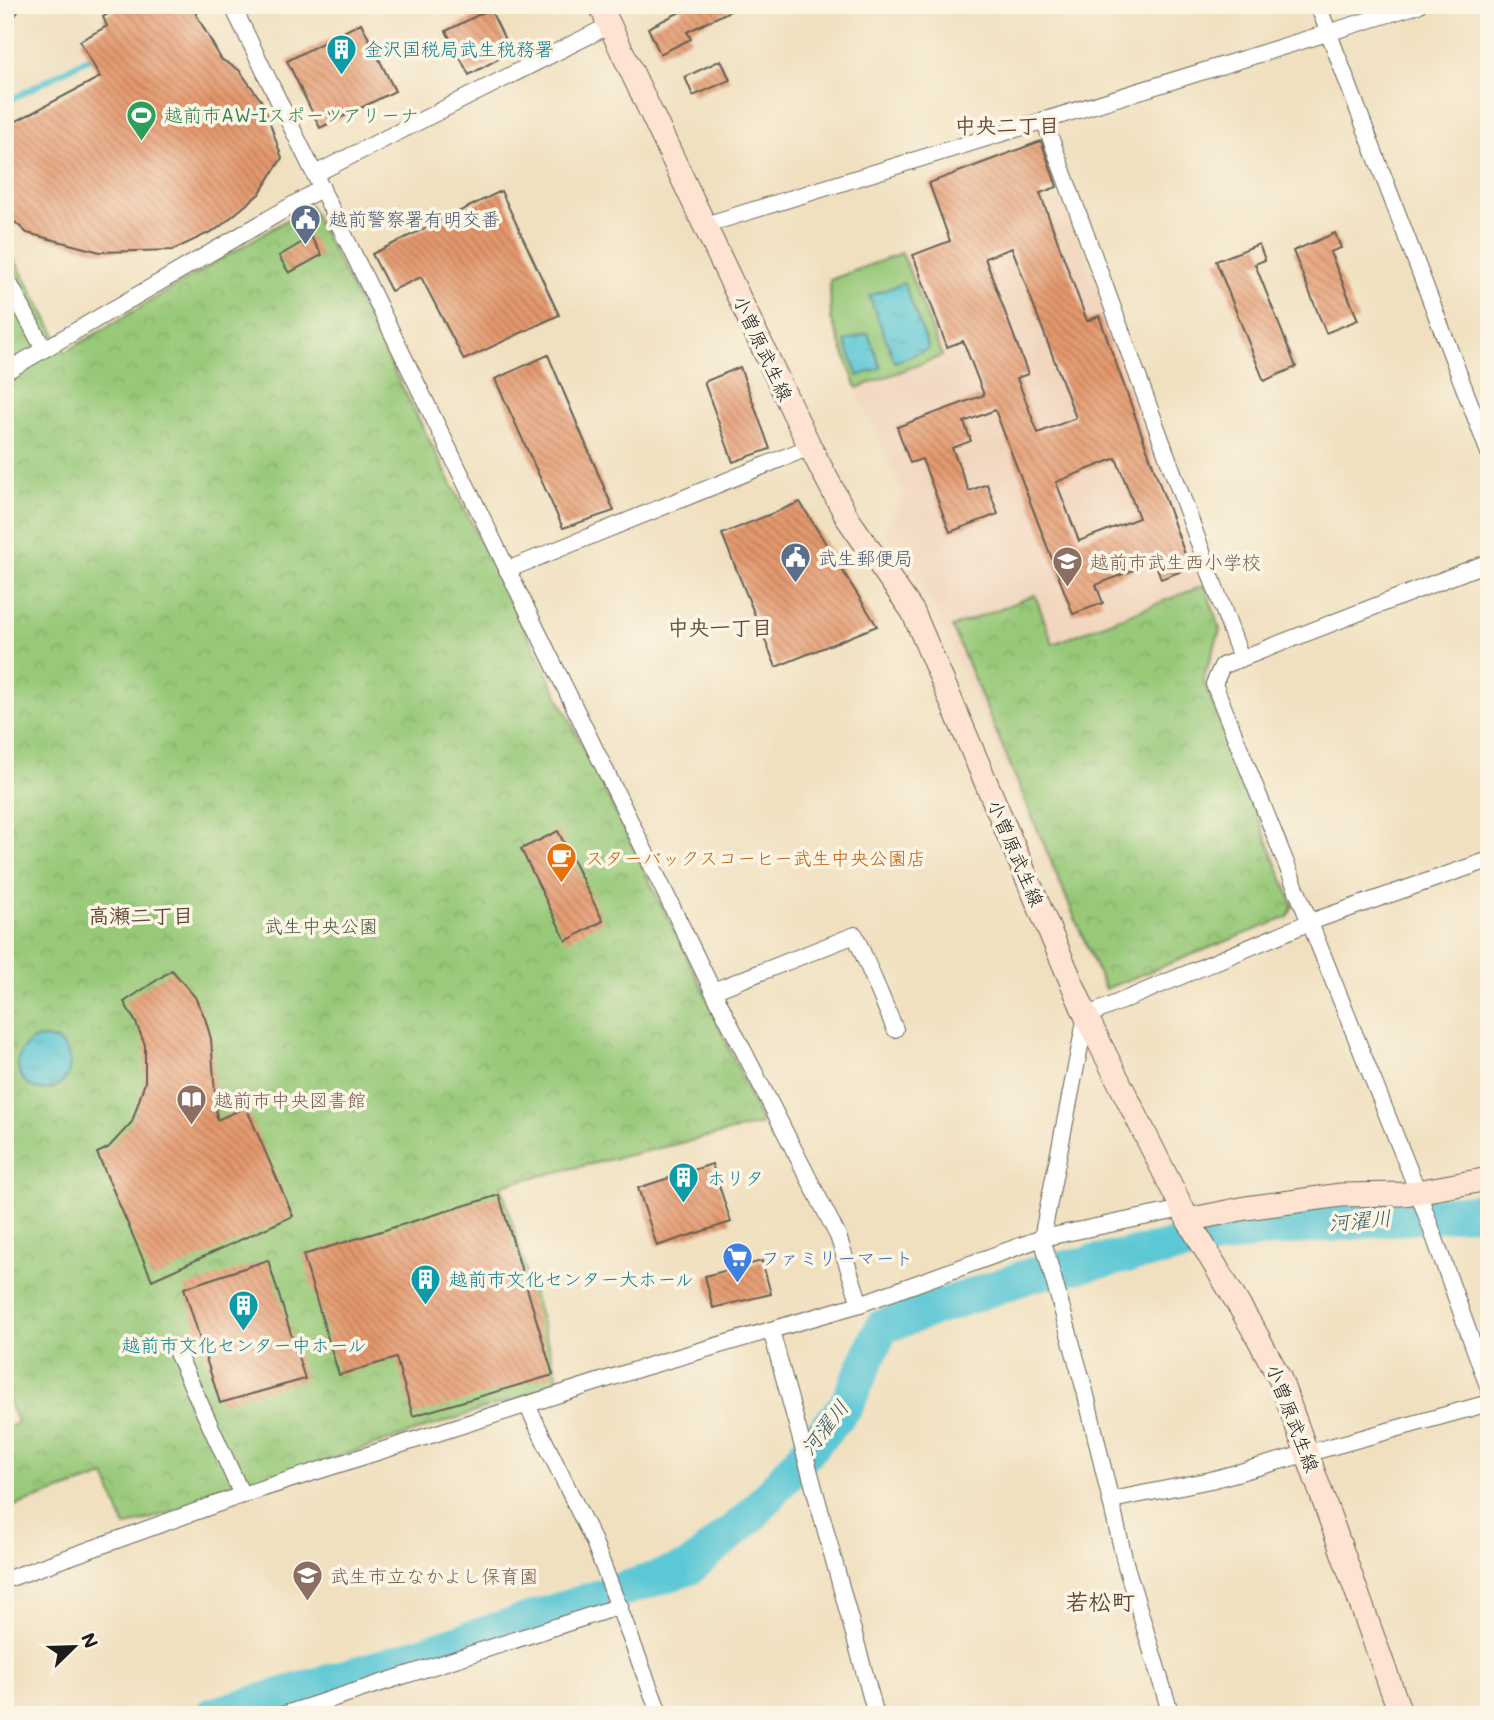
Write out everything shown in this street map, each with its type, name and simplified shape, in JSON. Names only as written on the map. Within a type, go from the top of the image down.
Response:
[{"type":"main road","name":"小曽原武生線","points":[[605,15],[810,447],[848,519],[913,612],[1086,1016],[1187,1217],[1270,1359],[1290,1401],[1401,1715]]},
{"type":"main road","points":[[1187,1217],[1341,1195],[1418,1192],[1489,1180]]},
{"type":"street","points":[[232,5],[713,990],[838,1236],[860,1304]]},
{"type":"street","points":[[1318,5],[1489,453]]},
{"type":"street","points":[[705,225],[1418,5]]},
{"type":"street","points":[[5,372],[318,181],[605,15]]},
{"type":"street","points":[[1044,120],[1241,658]]},
{"type":"street","points":[[5,275],[43,348]]},
{"type":"street","points":[[507,570],[810,447]]},
{"type":"street","points":[[1489,562],[1222,666],[1214,684],[1418,1192],[1489,1389]]},
{"type":"street","points":[[1171,1715],[1126,1566],[1085,1391],[1042,1238],[1086,1016],[1310,922],[1489,860]]},
{"type":"street","points":[[713,990],[855,935],[895,1029]]},
{"type":"street","points":[[5,1580],[242,1495],[860,1304],[1042,1238],[1187,1217]]},
{"type":"street","points":[[771,1330],[876,1715]]},
{"type":"street","points":[[177,1353],[242,1495]]},
{"type":"street","points":[[1112,1500],[1211,1480],[1489,1403]]},
{"type":"street","points":[[527,1405],[594,1542],[660,1715]]},
{"type":"street","points":[[282,1715],[620,1606]]},
{"type":"shaded area","name":"越前市武生西小学校","points":[[1064,198],[1224,629],[1205,681],[1296,905],[1290,918],[1103,990],[937,613],[912,566],[885,531],[904,494],[856,391],[829,318],[828,279],[903,250]]},
{"type":"green space","name":"武生中央公園","points":[[310,206],[497,573],[708,999],[762,1124],[501,1185],[560,1384],[125,1527],[105,1476],[5,1509],[5,1429],[18,1423],[5,1394],[5,242],[65,352]]},
{"type":"green space","points":[[902,253],[942,356],[857,388],[831,318],[830,280]]},
{"type":"green space","points":[[1205,585],[1220,630],[1203,680],[1293,905],[1288,917],[1105,989],[952,627],[1035,595],[1053,644]]},
{"type":"water","points":[[904,283],[929,349],[895,362],[869,296]]},
{"type":"water","points":[[868,333],[881,368],[858,376],[845,341]]},
{"type":"water","points":[[44,1038],[54,1040],[62,1046],[68,1054],[68,1074],[62,1082],[54,1088],[44,1090],[34,1088],[26,1082],[20,1074],[18,1064],[20,1054],[26,1046],[34,1040]]},
{"type":"building","name":"越前市AW-Iスポーツアリーナ","points":[[123,5],[191,5],[221,59],[239,70],[263,103],[282,158],[259,194],[217,229],[173,250],[100,252],[27,233],[5,213],[5,127],[100,77],[80,41],[107,26],[103,17]]},
{"type":"building","points":[[679,5],[742,5],[687,32],[691,39],[660,54],[648,28],[682,11]]},
{"type":"building","points":[[490,9],[511,52],[469,75],[446,31]]},
{"type":"building","name":"金沢国税局武生税務署","points":[[361,23],[395,91],[320,128],[287,61]]},
{"type":"building","points":[[721,60],[730,80],[693,96],[685,77]]},
{"type":"building","points":[[1041,141],[1057,187],[1040,193],[1087,321],[1099,316],[1190,568],[1161,579],[1155,561],[1096,585],[1103,603],[1073,614],[995,410],[964,422],[971,441],[952,448],[969,491],[987,484],[998,514],[950,532],[922,459],[910,463],[897,427],[984,395],[963,341],[947,347],[913,255],[950,241],[929,183]],"holes":[[[1012,248],[1076,418],[1038,433],[1017,378],[1028,374],[985,258]],[[1116,458],[1139,518],[1079,541],[1056,482]]]},
{"type":"building","points":[[501,191],[559,315],[464,360],[421,277],[391,291],[372,254]]},
{"type":"building","points":[[1335,233],[1341,248],[1330,252],[1358,320],[1326,333],[1293,251]]},
{"type":"building","name":"越前警察署有明交番","points":[[311,237],[322,255],[289,273],[279,256]]},
{"type":"building","points":[[1259,244],[1265,260],[1255,264],[1296,367],[1264,381],[1216,261]]},
{"type":"building","points":[[548,355],[614,511],[563,528],[495,379]]},
{"type":"building","points":[[740,367],[770,449],[733,462],[704,382]]},
{"type":"building","points":[[800,502],[877,626],[776,667],[722,534]]},
{"type":"building","name":"スターバックスコーヒー武生中央公園店","points":[[558,831],[603,921],[566,941],[521,849]]},
{"type":"building","name":"越前市中央図書館","points":[[172,970],[195,997],[205,1018],[211,1039],[217,1120],[246,1107],[293,1216],[152,1280],[97,1153],[108,1148],[132,1122],[145,1082],[145,1045],[124,1002]]},
{"type":"building","name":"ホリタ","points":[[712,1164],[731,1222],[657,1246],[638,1188]]},
{"type":"building","name":"越前市文化センター大ホール","points":[[499,1195],[553,1375],[413,1416],[396,1358],[339,1375],[303,1255]]},
{"type":"building","name":"越前市文化センター中ホール","points":[[268,1260],[305,1379],[220,1403],[184,1288]]},
{"type":"building","name":"ファミリーマート","points":[[762,1261],[771,1294],[713,1308],[705,1276]]},
{"type":"waterway","points":[[5,103],[96,54]]},
{"type":"waterway","name":"河濯川","points":[[212,1715],[400,1661],[689,1568],[751,1516],[846,1406],[882,1327],[1034,1274],[1256,1231],[1489,1210]]},
{"type":"place","name":"金沢国税局武生税務署","points":[[341,76]]},
{"type":"place","name":"越前市AW-Iスポーツアリーナ","points":[[141,142]]},
{"type":"place","name":"越前警察署有明交番","points":[[306,246]]},
{"type":"place","name":"武生郵便局","points":[[795,585]]},
{"type":"place","name":"越前市武生西小学校","points":[[1067,589]]},
{"type":"place","name":"スターバックスコーヒー武生中央公園店","points":[[562,885]]},
{"type":"place","name":"越前市中央図書館","points":[[191,1127]]},
{"type":"place","name":"ホリタ","points":[[684,1205]]},
{"type":"place","name":"ファミリーマート","points":[[738,1285]]},
{"type":"place","name":"越前市文化センター大ホール","points":[[426,1306]]},
{"type":"place","name":"越前市文化センター中ホール","points":[[244,1333]]},
{"type":"place","name":"武生市立なかよし保育園","points":[[307,1603]]},
{"type":"district","name":"中央二丁目","points":[[1007,126]]},
{"type":"district","name":"中央一丁目","points":[[720,628]]},
{"type":"district","name":"高瀬二丁目","points":[[141,916]]},
{"type":"district","name":"若松町","points":[[1100,1602]]}]
